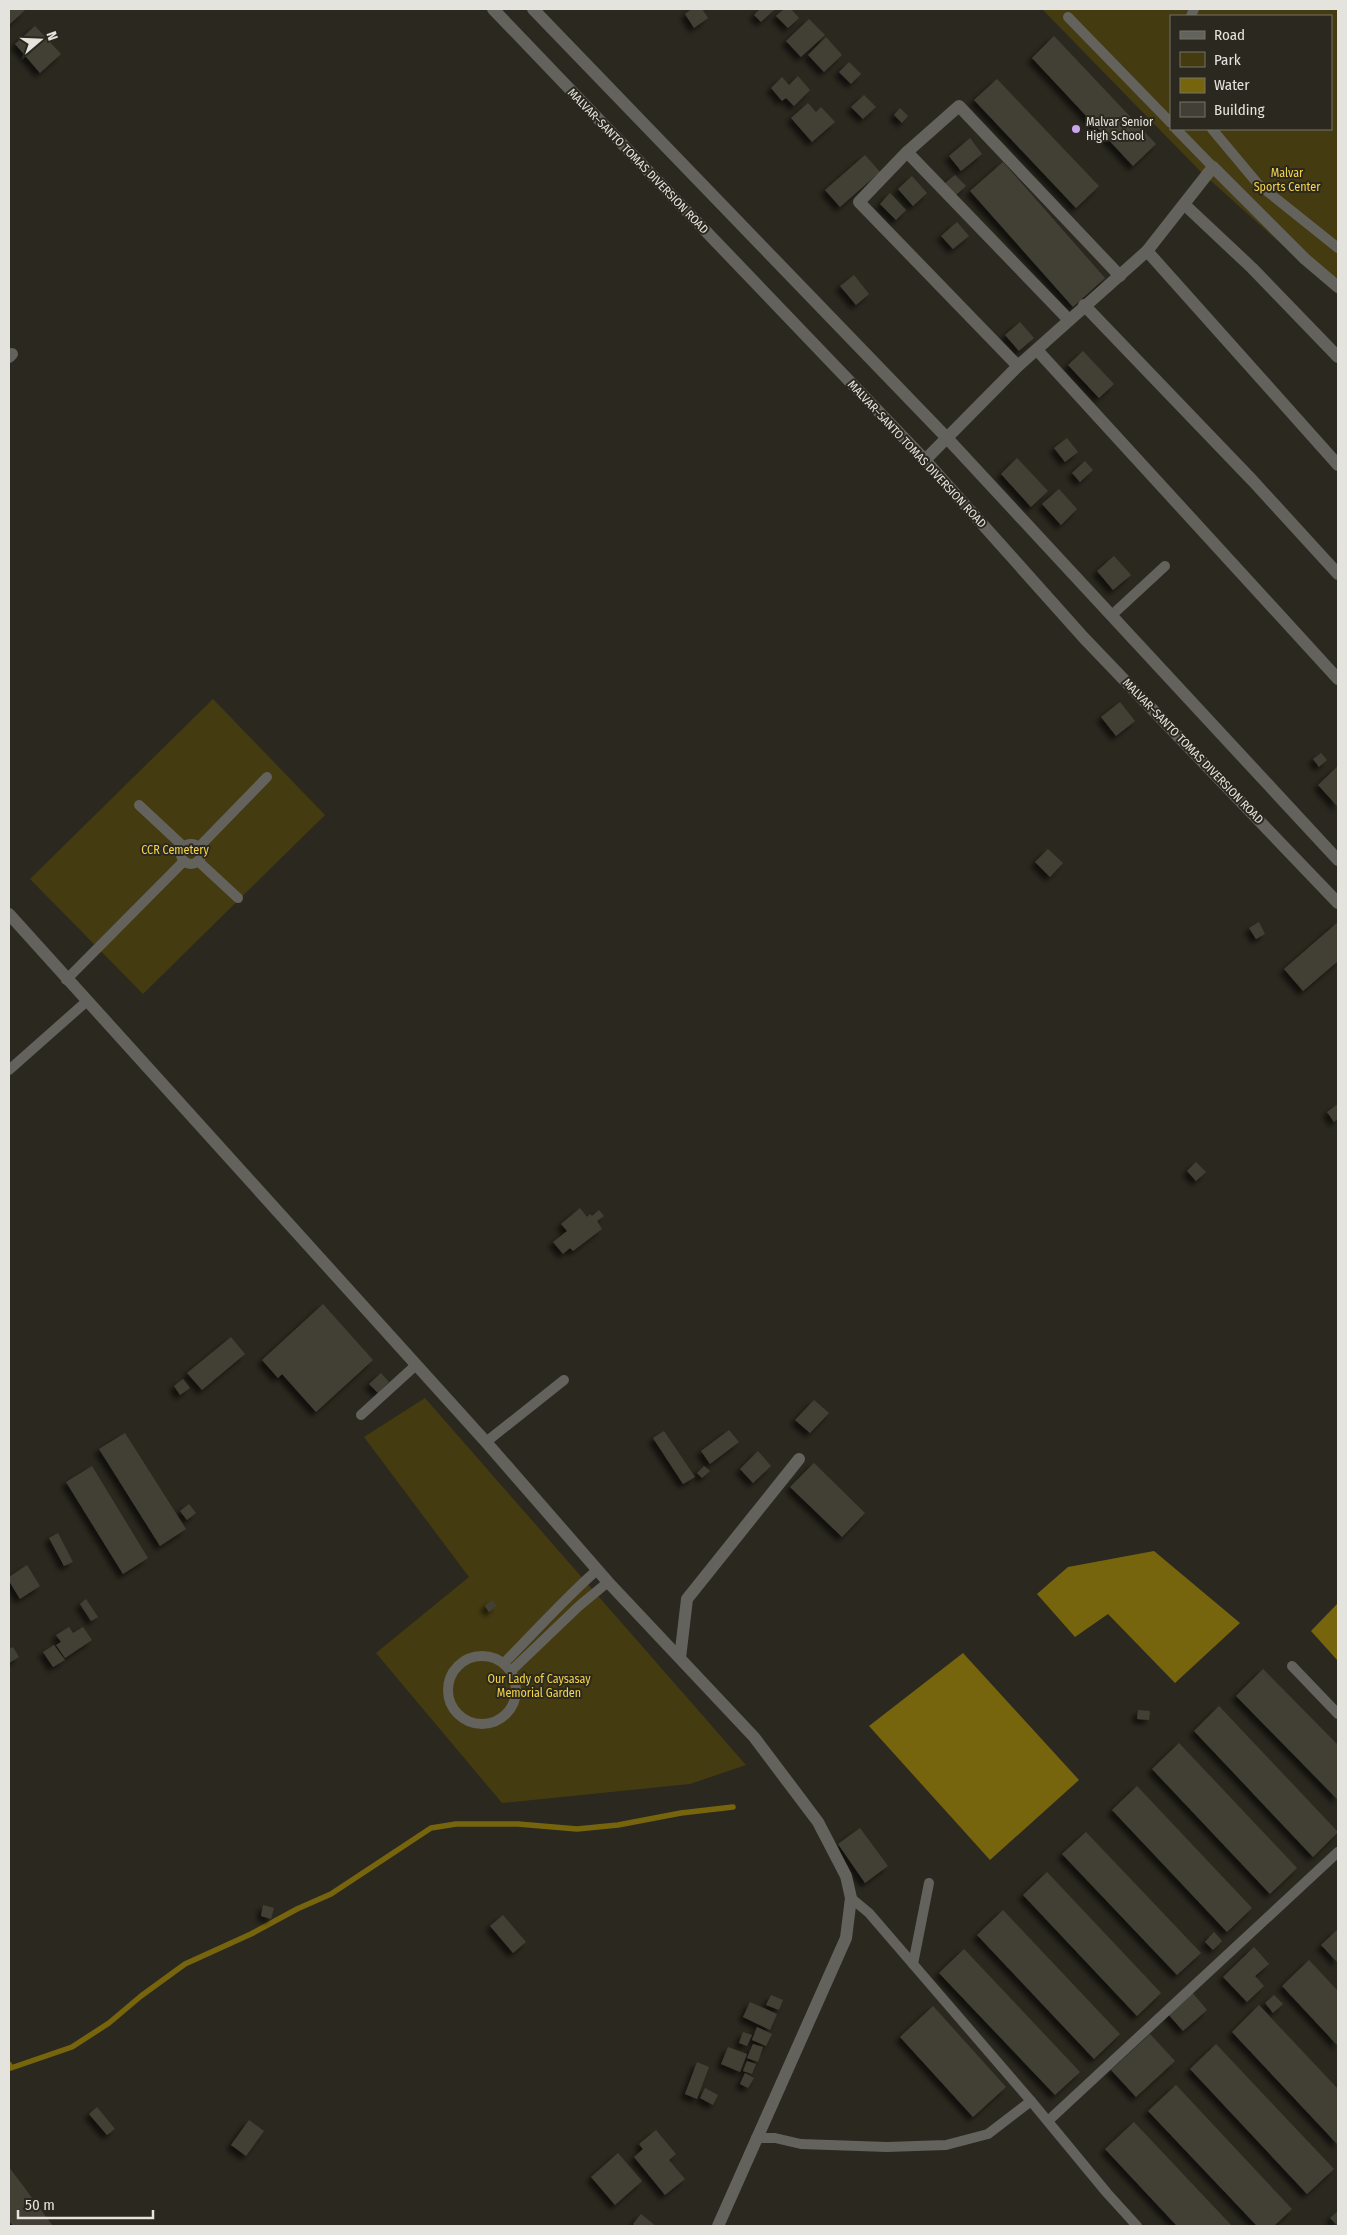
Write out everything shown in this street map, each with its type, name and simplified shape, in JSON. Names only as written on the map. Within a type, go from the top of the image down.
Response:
[{"type":"street","name":"MALVAR–SANTO TOMAS DIVERSION ROAD","points":[[493,9],[925,460],[1084,638],[1338,903]]},
{"type":"street","points":[[533,9],[947,438],[1338,860]]},
{"type":"street","points":[[1018,366],[859,202],[907,152],[959,106],[1120,276]]},
{"type":"street","points":[[907,152],[1069,320]]},
{"type":"street","points":[[925,460],[1018,366],[1084,305],[1147,251],[1213,167],[1305,259],[1338,288]]},
{"type":"street","points":[[1184,205],[1252,268],[1338,357]]},
{"type":"street","points":[[1147,251],[1338,466]]},
{"type":"street","points":[[1084,305],[1253,481],[1338,574]]},
{"type":"street","points":[[1037,350],[1338,679]]},
{"type":"street","points":[[9,914],[66,980],[88,1001],[486,1442],[597,1570],[754,1737],[818,1822],[846,1876],[851,1898],[846,1938],[718,2226]]},
{"type":"street","points":[[680,1658],[687,1598],[799,1459]]},
{"type":"lane","points":[[1068,18],[1170,122]]},
{"type":"lane","points":[[1177,130],[1213,167]]},
{"type":"lane","points":[[1213,130],[1258,184],[1338,248]]},
{"type":"lane","points":[[1112,615],[1165,566]]},
{"type":"lane","points":[[198,848],[267,777]]},
{"type":"lane","points":[[139,805],[184,847]]},
{"type":"lane","points":[[194,845],[198,848],[200,852],[198,862],[188,864],[184,861],[181,852],[184,847],[194,845]]},
{"type":"lane","points":[[66,980],[184,861]]},
{"type":"lane","points":[[198,862],[238,898]]},
{"type":"lane","points":[[9,1070],[88,1001]]},
{"type":"lane","points":[[361,1415],[416,1365]]},
{"type":"lane","points":[[486,1442],[564,1380]]},
{"type":"lane","points":[[507,1667],[569,1595],[597,1570]]},
{"type":"lane","points":[[507,1667],[608,1582]]},
{"type":"lane","points":[[484,1656],[507,1667],[516,1684],[516,1697],[511,1709],[502,1718],[490,1724],[477,1724],[465,1720],[455,1711],[449,1700],[448,1686],[452,1674],[460,1664],[471,1658],[484,1656]]},
{"type":"lane","points":[[1292,1666],[1338,1714]]},
{"type":"lane","points":[[1048,2121],[1338,1852]]},
{"type":"lane","points":[[913,1964],[929,1883]]},
{"type":"lane","points":[[851,1898],[869,1913],[1048,2121],[1106,2193],[1137,2226]]},
{"type":"lane","points":[[756,2138],[775,2138],[811,2145],[887,2147],[946,2145],[988,2134],[1031,2101]]},
{"type":"green space","name":"Malvar Sports Center","points":[[1042,9],[1338,9],[1338,295],[1200,171]]},
{"type":"green space","name":"CCR Cemetery","points":[[213,699],[325,815],[143,994],[30,879]]},
{"type":"green space","name":"Our Lady of Caysasay Memorial Garden","points":[[425,1398],[746,1765],[690,1784],[502,1803],[376,1653],[469,1577],[364,1437]]},
{"type":"water","points":[[1154,1551],[1240,1623],[1175,1683],[1108,1614],[1075,1637],[1037,1594],[1068,1567]]},
{"type":"water","points":[[1338,1603],[1338,1661],[1311,1631]]},
{"type":"water","points":[[963,1653],[1079,1780],[990,1860],[869,1726]]},
{"type":"building","points":[[9,9],[25,10],[9,25]]},
{"type":"building","points":[[692,9],[702,9],[708,18],[694,28],[685,14]]},
{"type":"building","points":[[760,9],[775,9],[761,22],[754,15]]},
{"type":"building","points":[[784,9],[791,9],[799,18],[788,28],[776,16]]},
{"type":"building","points":[[809,19],[825,35],[801,57],[786,41]]},
{"type":"building","points":[[35,26],[61,54],[40,73],[15,44]]},
{"type":"building","points":[[1054,36],[1156,144],[1133,166],[1032,58]]},
{"type":"building","points":[[826,37],[842,55],[824,72],[808,55]]},
{"type":"building","points":[[849,62],[861,74],[851,84],[839,72]]},
{"type":"building","points":[[798,76],[810,90],[794,106],[786,98],[782,101],[771,88],[782,77],[789,85]]},
{"type":"building","points":[[997,79],[1099,186],[1076,208],[974,100]]},
{"type":"building","points":[[864,95],[876,107],[863,119],[851,107]]},
{"type":"building","points":[[808,103],[816,112],[821,107],[835,122],[812,142],[791,118]]},
{"type":"building","points":[[900,108],[908,116],[902,123],[894,115]]},
{"type":"building","points":[[970,138],[982,154],[961,171],[949,156]]},
{"type":"building","points":[[865,155],[880,172],[840,207],[825,190]]},
{"type":"building","points":[[1003,162],[1105,278],[1073,307],[970,191]]},
{"type":"building","points":[[955,175],[966,186],[955,196],[945,183]]},
{"type":"building","points":[[912,176],[927,193],[913,206],[898,189]]},
{"type":"building","points":[[890,193],[906,210],[896,220],[880,204]]},
{"type":"building","points":[[957,222],[969,236],[953,249],[941,236]]},
{"type":"building","points":[[854,275],[869,294],[856,305],[840,286]]},
{"type":"building","points":[[1020,322],[1034,338],[1019,351],[1005,335]]},
{"type":"building","points":[[1083,351],[1114,384],[1099,398],[1068,365]]},
{"type":"building","points":[[1067,438],[1078,452],[1065,462],[1054,448]]},
{"type":"building","points":[[1017,458],[1048,491],[1031,507],[1001,474]]},
{"type":"building","points":[[1085,461],[1093,470],[1080,482],[1072,473]]},
{"type":"building","points":[[1059,489],[1077,509],[1061,525],[1042,504]]},
{"type":"building","points":[[1114,556],[1131,575],[1113,590],[1097,571]]},
{"type":"building","points":[[1120,702],[1135,721],[1116,736],[1101,717]]},
{"type":"building","points":[[1321,753],[1327,760],[1319,767],[1313,759]]},
{"type":"building","points":[[1338,766],[1338,807],[1318,785]]},
{"type":"building","points":[[1048,849],[1063,863],[1050,877],[1035,862]]},
{"type":"building","points":[[1259,922],[1265,934],[1256,939],[1249,928]]},
{"type":"building","points":[[1338,922],[1338,961],[1303,991],[1284,969]]},
{"type":"building","points":[[1338,1104],[1338,1119],[1334,1122],[1327,1112]]},
{"type":"building","points":[[1196,1162],[1206,1172],[1196,1181],[1187,1171]]},
{"type":"building","points":[[580,1208],[587,1217],[590,1214],[592,1216],[599,1210],[604,1216],[597,1221],[602,1229],[573,1251],[570,1248],[563,1254],[553,1242],[567,1231],[561,1224]]},
{"type":"building","points":[[323,1304],[373,1360],[316,1412],[282,1374],[278,1378],[262,1360]]},
{"type":"building","points":[[231,1337],[245,1354],[202,1390],[187,1373]]},
{"type":"building","points":[[381,1373],[389,1382],[378,1393],[369,1384]]},
{"type":"building","points":[[183,1379],[190,1388],[180,1395],[174,1386]]},
{"type":"building","points":[[814,1400],[829,1413],[810,1433],[795,1420]]},
{"type":"building","points":[[729,1430],[739,1442],[710,1464],[701,1451]]},
{"type":"building","points":[[664,1431],[695,1477],[683,1484],[653,1438]]},
{"type":"building","points":[[125,1433],[186,1529],[160,1546],[99,1449]]},
{"type":"building","points":[[758,1451],[771,1466],[753,1483],[740,1469]]},
{"type":"building","points":[[814,1463],[865,1513],[842,1537],[790,1487]]},
{"type":"building","points":[[92,1466],[148,1558],[123,1574],[66,1482]]},
{"type":"building","points":[[704,1466],[710,1471],[702,1478],[697,1473]]},
{"type":"building","points":[[189,1504],[196,1513],[187,1520],[180,1511]]},
{"type":"building","points":[[58,1533],[73,1562],[64,1566],[49,1538]]},
{"type":"building","points":[[27,1565],[40,1586],[20,1599],[9,1581],[9,1577]]},
{"type":"building","points":[[86,1599],[98,1617],[91,1621],[80,1604]]},
{"type":"building","points":[[492,1600],[496,1606],[489,1612],[485,1606]]},
{"type":"building","points":[[69,1627],[73,1633],[83,1627],[92,1640],[65,1658],[56,1645],[61,1642],[56,1635]]},
{"type":"building","points":[[54,1645],[65,1660],[53,1667],[43,1652]]},
{"type":"building","points":[[13,1647],[19,1657],[9,1663],[9,1649]]},
{"type":"building","points":[[1263,1669],[1338,1745],[1338,1800],[1236,1696]]},
{"type":"building","points":[[1219,1706],[1338,1832],[1313,1857],[1194,1731]]},
{"type":"building","points":[[1138,1710],[1150,1711],[1149,1720],[1137,1719]]},
{"type":"building","points":[[1179,1743],[1297,1868],[1270,1894],[1152,1769]]},
{"type":"building","points":[[1137,1786],[1252,1908],[1227,1932],[1112,1810]]},
{"type":"building","points":[[860,1828],[888,1866],[865,1883],[838,1844]]},
{"type":"building","points":[[1086,1832],[1201,1953],[1177,1975],[1062,1854]]},
{"type":"building","points":[[1047,1872],[1161,1993],[1137,2016],[1023,1895]]},
{"type":"building","points":[[263,1905],[274,1908],[271,1919],[261,1916]]},
{"type":"building","points":[[1003,1910],[1120,2034],[1094,2059],[977,1935]]},
{"type":"building","points":[[503,1915],[526,1942],[513,1953],[490,1926]]},
{"type":"building","points":[[1338,1929],[1338,1963],[1321,1945]]},
{"type":"building","points":[[1214,1932],[1222,1941],[1213,1950],[1205,1942]]},
{"type":"building","points":[[1254,1947],[1269,1964],[1255,1976],[1264,1986],[1247,2002],[1223,1977]]},
{"type":"building","points":[[964,1949],[1080,2072],[1055,2095],[939,1973]]},
{"type":"building","points":[[1309,1960],[1338,1991],[1338,2046],[1282,1986]]},
{"type":"building","points":[[1191,1991],[1207,2010],[1183,2031],[1167,2013]]},
{"type":"building","points":[[771,1995],[783,2000],[779,2010],[766,2005]]},
{"type":"building","points":[[1274,1995],[1283,2004],[1273,2013],[1265,2003]]},
{"type":"building","points":[[750,2002],[777,2014],[770,2030],[743,2017]]},
{"type":"building","points":[[1259,2005],[1338,2089],[1338,2145],[1232,2032]]},
{"type":"building","points":[[933,2006],[1006,2087],[973,2117],[900,2037]]},
{"type":"building","points":[[757,2027],[772,2034],[766,2046],[752,2040]]},
{"type":"building","points":[[743,2032],[752,2035],[747,2046],[739,2043]]},
{"type":"building","points":[[1150,2034],[1175,2061],[1136,2097],[1111,2070]]},
{"type":"building","points":[[753,2044],[763,2047],[758,2062],[747,2058]]},
{"type":"building","points":[[1216,2044],[1334,2169],[1307,2194],[1190,2069]]},
{"type":"building","points":[[728,2047],[747,2054],[740,2072],[721,2064]]},
{"type":"building","points":[[747,2061],[756,2064],[752,2074],[743,2071]]},
{"type":"building","points":[[697,2062],[709,2067],[697,2099],[685,2094]]},
{"type":"building","points":[[745,2073],[754,2078],[748,2088],[740,2084]]},
{"type":"building","points":[[1176,2085],[1292,2209],[1274,2226],[1257,2226],[1148,2111]]},
{"type":"building","points":[[705,2088],[718,2095],[713,2105],[700,2098]]},
{"type":"building","points":[[97,2107],[115,2129],[107,2135],[89,2114]]},
{"type":"building","points":[[249,2120],[264,2131],[246,2156],[231,2145]]},
{"type":"building","points":[[1134,2122],[1232,2226],[1177,2226],[1105,2149]]},
{"type":"building","points":[[656,2130],[676,2154],[669,2160],[685,2179],[665,2195],[634,2157],[643,2149],[639,2144]]},
{"type":"building","points":[[618,2153],[642,2181],[615,2205],[591,2177]]},
{"type":"building","points":[[9,2167],[53,2226],[13,2226],[9,2221]]},
{"type":"building","points":[[1338,2211],[1338,2226],[1330,2218]]},
{"type":"building","points":[[641,2214],[656,2226],[635,2226],[633,2224]]},
{"type":"waterway","points":[[9,2064],[11,2068],[72,2047],[109,2023],[141,1996],[185,1964],[331,1894],[431,1828],[456,1824],[518,1824],[577,1829],[618,1825],[681,1813],[733,1807]]},
{"type":"place","name":"Malvar Senior High School","points":[[1076,129]]}]
